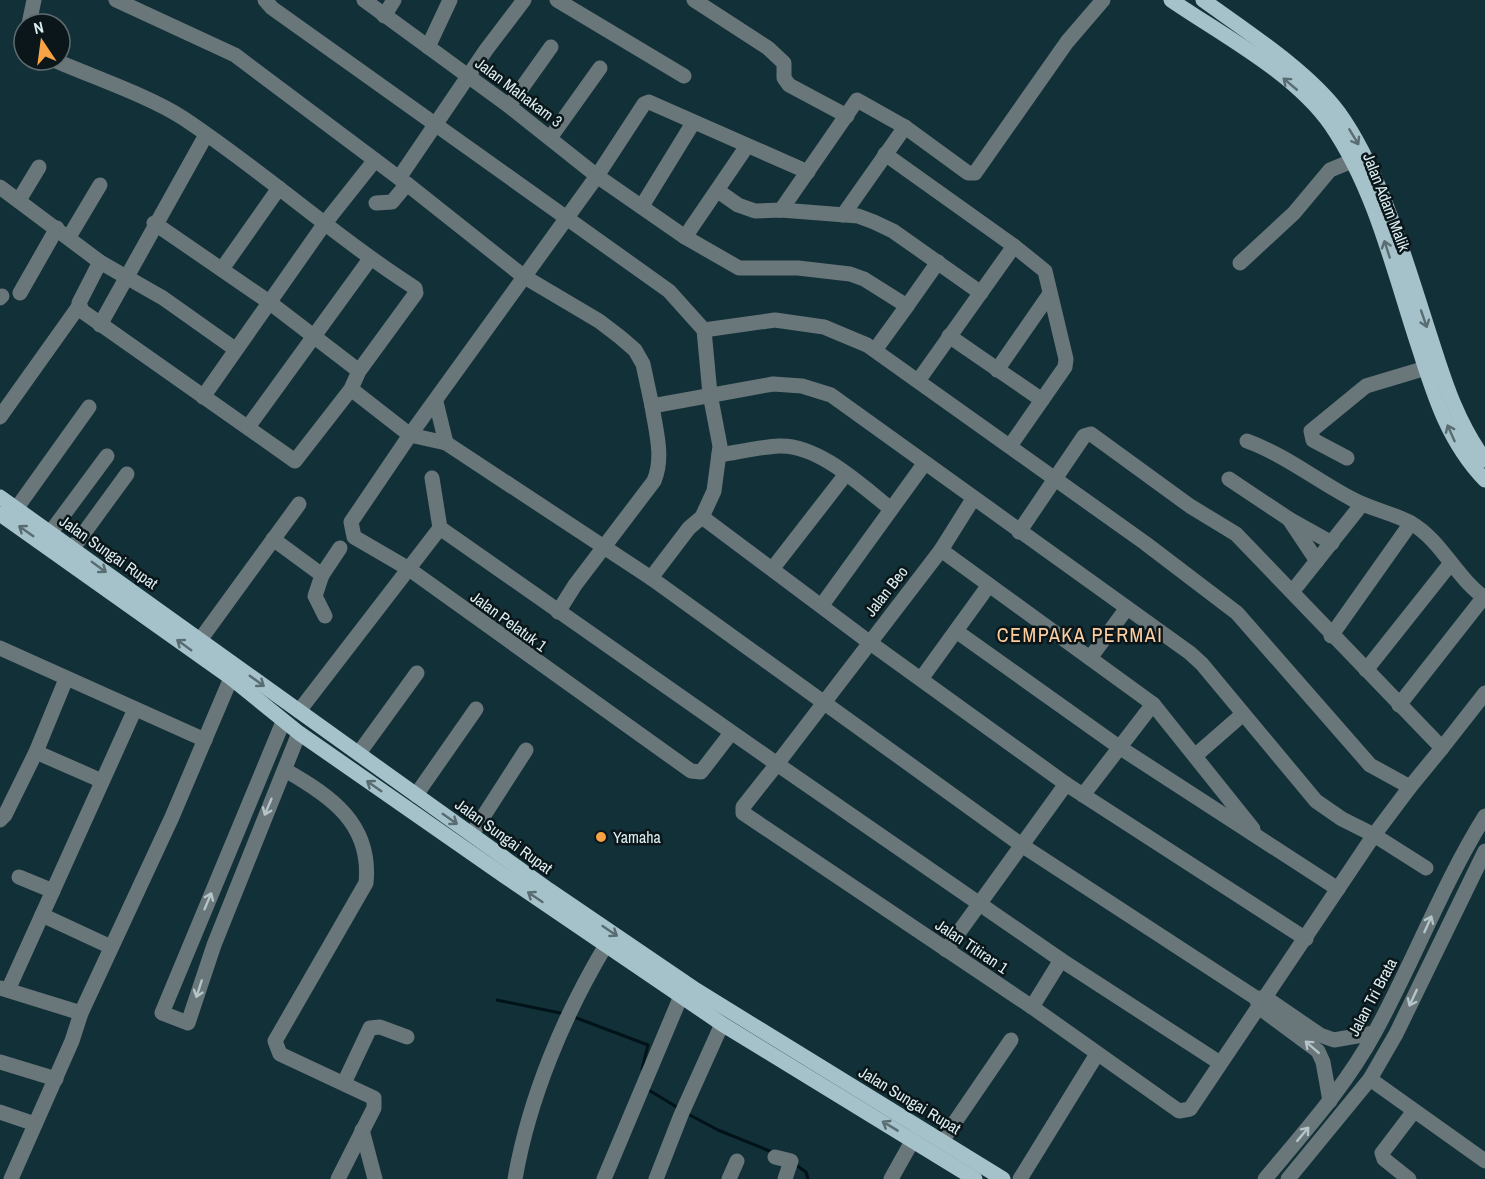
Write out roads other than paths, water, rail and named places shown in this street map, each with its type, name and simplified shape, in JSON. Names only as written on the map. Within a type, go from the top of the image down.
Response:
[{"type":"main road","name":"Jalan Adam Malik","points":[[1171,0],[1251,51],[1303,94],[1330,123],[1352,160],[1377,219],[1432,365],[1459,420],[1485,460]]},
{"type":"main road","name":"Jalan Adam Malik","points":[[1204,0],[1273,51],[1322,94],[1339,113],[1377,180],[1453,439],[1466,460],[1485,480]]},
{"type":"main road","points":[[1194,16],[1204,0]]},
{"type":"main road","name":"Jalan Sungai Rupat","points":[[0,497],[73,549],[298,733],[722,1024],[920,1136],[942,1141],[1003,1179]]},
{"type":"main road","name":"Jalan Sungai Rupat","points":[[0,514],[148,610],[200,640],[416,795],[696,990],[920,1136],[975,1179]]},
{"type":"street","points":[[116,0],[235,55],[403,181],[524,276],[600,321],[635,350],[643,364],[652,406],[660,453],[659,468],[654,481],[575,585],[558,612]]},
{"type":"street","points":[[265,0],[272,8],[669,291],[704,330],[710,394],[720,446],[714,491],[702,517],[689,528],[651,578]]},
{"type":"street","name":"Jalan Mahakam 3","points":[[364,0],[509,106],[597,176],[685,237],[739,268],[798,268],[850,274],[864,279],[908,306]]},
{"type":"street","points":[[384,16],[394,0]]},
{"type":"street","points":[[428,47],[450,0]]},
{"type":"street","points":[[376,203],[392,202],[435,123],[524,0]]},
{"type":"street","points":[[557,0],[684,76]]},
{"type":"street","points":[[694,0],[768,48],[784,63],[784,78],[789,85],[846,116]]},
{"type":"street","points":[[781,210],[854,102],[859,100],[906,127],[968,173],[975,173],[1067,42],[1103,0]]},
{"type":"street","points":[[509,106],[551,47]]},
{"type":"street","points":[[72,68],[181,117],[279,188],[370,259],[415,288],[416,293],[359,371],[351,389],[297,461],[100,325],[79,306]]},
{"type":"street","points":[[550,138],[600,68]]},
{"type":"street","points":[[597,176],[644,104],[649,102],[808,172]]},
{"type":"street","points":[[642,206],[693,123]]},
{"type":"street","points":[[843,215],[906,127]]},
{"type":"street","points":[[100,325],[154,223],[206,135]]},
{"type":"street","points":[[685,237],[747,146]]},
{"type":"street","points":[[885,154],[1014,246],[1045,271],[1066,358],[1065,367],[1010,446]]},
{"type":"street","points":[[203,397],[325,223],[375,160]]},
{"type":"street","points":[[1240,263],[1294,213],[1330,170],[1352,160]]},
{"type":"street","points":[[19,200],[39,167]]},
{"type":"street","name":"Jalan Pelatuk 1","points":[[597,176],[410,435],[351,522],[351,530],[354,537],[409,569],[691,771],[701,772],[731,733]]},
{"type":"street","points":[[20,293],[99,185]]},
{"type":"street","points":[[222,269],[279,188]]},
{"type":"street","points":[[718,191],[738,205],[756,211],[781,210],[858,216],[874,222],[938,262],[981,293]]},
{"type":"street","points":[[2,193],[19,200],[100,262],[163,298],[235,349]]},
{"type":"street","points":[[154,223],[269,302],[359,371]]},
{"type":"street","points":[[918,381],[1014,246]]},
{"type":"street","points":[[248,427],[370,259]]},
{"type":"street","points":[[0,417],[79,306],[100,262]]},
{"type":"street","points":[[874,350],[938,262]]},
{"type":"street","points":[[997,370],[1049,295]]},
{"type":"street","points":[[704,330],[775,320],[824,327],[874,350],[1010,446],[1237,613],[1370,765],[1410,787]]},
{"type":"street","points":[[949,336],[1042,400]]},
{"type":"street","points":[[1347,458],[1313,440],[1311,431],[1366,386],[1432,365]]},
{"type":"street","points":[[652,406],[773,384],[802,386],[831,395],[1202,664],[1316,801],[1342,819],[1374,835],[1426,868]]},
{"type":"street","points":[[351,389],[410,435],[446,443],[605,547],[1023,846],[1261,1001],[1320,1035],[1334,1040],[1374,1033]]},
{"type":"street","points":[[436,402],[446,443]]},
{"type":"street","points":[[16,509],[89,407]]},
{"type":"street","points":[[1019,531],[1084,436],[1091,434],[1190,506],[1236,534],[1331,636],[1442,748]]},
{"type":"street","points":[[1247,441],[1271,450],[1362,504],[1411,523],[1433,541],[1466,583],[1485,597],[1399,705]]},
{"type":"street","points":[[719,455],[780,446],[806,449],[846,474],[891,509]]},
{"type":"street","points":[[50,533],[107,456]]},
{"type":"street","points":[[822,605],[924,464]]},
{"type":"street","points":[[73,549],[127,474]]},
{"type":"street","points":[[773,568],[846,474]]},
{"type":"street","points":[[432,478],[440,528],[980,905],[1220,1063],[1306,939],[1374,835],[1485,693]]},
{"type":"street","points":[[1229,479],[1288,519],[1332,543]]},
{"type":"street","name":"Jalan Beo","points":[[743,813],[743,807],[941,550],[973,500]]},
{"type":"street","points":[[200,640],[299,504]]},
{"type":"street","points":[[1292,592],[1362,504]]},
{"type":"street","points":[[702,517],[869,642],[1066,784],[1306,939]]},
{"type":"street","points":[[1288,519],[1317,561]]},
{"type":"street","points":[[1331,636],[1411,523]]},
{"type":"street","points":[[299,711],[440,528]]},
{"type":"street","points":[[273,539],[322,575]]},
{"type":"street","points":[[325,616],[315,596],[322,575],[340,548]]},
{"type":"street","points":[[941,550],[1153,704],[1259,836]]},
{"type":"street","points":[[1366,670],[1450,563]]},
{"type":"street","points":[[921,679],[989,585]]},
{"type":"street","points":[[1090,658],[1126,608]]},
{"type":"street","points":[[957,631],[1119,747],[1338,889]]},
{"type":"street","points":[[0,648],[205,740]]},
{"type":"street","points":[[359,753],[417,673]]},
{"type":"street","points":[[11,1179],[56,1079],[81,1013],[231,678]]},
{"type":"street","points":[[0,820],[5,815],[36,752],[66,679]]},
{"type":"street","points":[[1083,795],[1153,704]]},
{"type":"street","points":[[81,1013],[4,989],[42,915],[135,709]]},
{"type":"street","points":[[416,795],[476,709]]},
{"type":"street","points":[[1196,755],[1243,714]]},
{"type":"street","points":[[283,722],[162,1013],[188,1023],[214,945],[298,733]]},
{"type":"street","points":[[472,834],[526,750]]},
{"type":"street","points":[[36,752],[102,781]]},
{"type":"street","points":[[285,770],[329,797],[340,809],[363,842],[368,864],[366,884],[275,1041],[280,1054],[374,1098],[374,1108],[338,1179]]},
{"type":"street","points":[[946,950],[1066,784]]},
{"type":"street","name":"Jalan Titiran 1","points":[[743,813],[1032,1007],[1179,1111],[1190,1109],[1220,1063]]},
{"type":"street","name":"Jalan Tri Brata","points":[[1265,1179],[1330,1101],[1374,1033],[1411,963],[1466,847],[1485,816]]},
{"type":"street","points":[[1276,1166],[1289,1178],[1370,1079],[1396,1034],[1485,851]]},
{"type":"street","points":[[20,878],[53,891]]},
{"type":"street","points":[[42,915],[111,947]]},
{"type":"street","points":[[192,939],[214,945]]},
{"type":"street","points":[[515,1179],[533,1110],[554,1050],[606,945]]},
{"type":"street","points":[[1032,1007],[1061,960]]},
{"type":"street","points":[[1411,963],[1425,972]]},
{"type":"street","points":[[604,1179],[681,996]]},
{"type":"street","points":[[1261,1001],[1318,1051],[1323,1062],[1330,1101]]},
{"type":"street","points":[[656,1179],[681,1115],[722,1024]]},
{"type":"street","points":[[345,1083],[370,1028],[381,1027],[407,1037]]},
{"type":"street","points":[[942,1141],[1011,1040]]},
{"type":"street","points":[[1020,1179],[1097,1054]]},
{"type":"street","points":[[0,1062],[56,1079]]},
{"type":"street","points":[[1370,1079],[1485,1161]]},
{"type":"street","points":[[0,1112],[35,1124]]},
{"type":"street","points":[[1409,1179],[1384,1159],[1382,1153],[1414,1112]]},
{"type":"street","points":[[362,1130],[375,1179]]},
{"type":"street","points":[[891,1179],[920,1136]]},
{"type":"street","points":[[903,1179],[920,1136]]},
{"type":"street","points":[[775,1158],[791,1161],[785,1179]]},
{"type":"street","points":[[729,1179],[737,1161]]},
{"type":"waterway","points":[[497,1000],[565,1014]]},
{"type":"waterway","points":[[574,1017],[648,1045],[642,1069]]},
{"type":"waterway","points":[[647,1089],[680,1109]]},
{"type":"waterway","points":[[688,1114],[718,1130],[772,1152]]},
{"type":"waterway","points":[[796,1165],[806,1172],[808,1179]]},
{"type":"place","name":"Yamaha","points":[[601,837]]},
{"type":"district","name":"CEMPAKA PERMAI","points":[[1080,635]]}]
